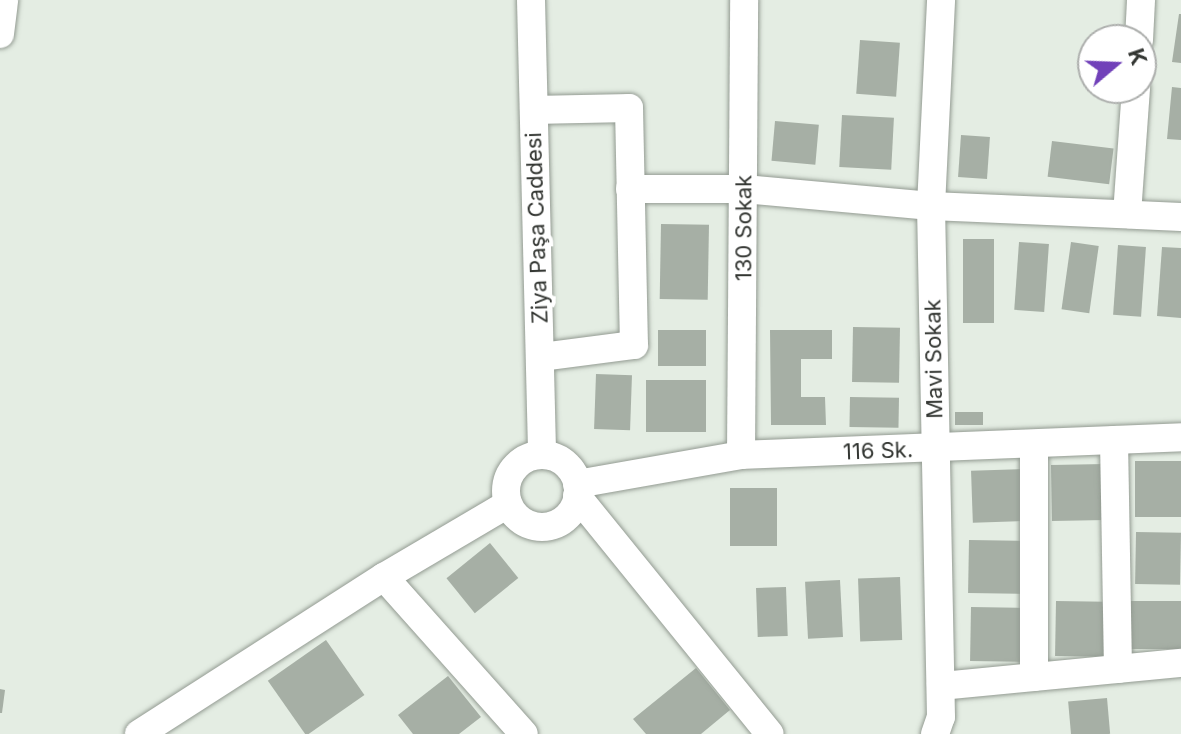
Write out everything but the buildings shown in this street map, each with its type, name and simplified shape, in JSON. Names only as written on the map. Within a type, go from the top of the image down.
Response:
[{"type":"street","points":[[0,34],[4,0]]},
{"type":"street","name":"Ziya Paşa Caddesi","points":[[531,0],[542,455]]},
{"type":"street","name":"130 Sokak","points":[[741,455],[744,0]]},
{"type":"street","name":"Mavi Sokak","points":[[941,0],[931,206],[941,686],[945,728]]},
{"type":"street","points":[[1140,24],[1141,0]]},
{"type":"street","points":[[1127,214],[1135,104]]},
{"type":"street","points":[[534,110],[629,108],[634,345],[541,357]]},
{"type":"street","points":[[630,189],[744,189],[931,206],[1181,217]]},
{"type":"street","name":"116 Sk.","points":[[577,490],[741,455],[1181,437]]},
{"type":"street","points":[[1114,440],[1118,669]]},
{"type":"street","points":[[1034,444],[1034,677]]},
{"type":"street","points":[[577,490],[567,517],[546,527],[523,522],[508,504],[506,493],[512,471],[530,457],[542,455],[564,463],[577,490],[770,734]]},
{"type":"street","points":[[139,734],[384,577],[508,504]]},
{"type":"street","points":[[384,577],[511,730]]},
{"type":"street","points":[[941,686],[1181,663]]}]
